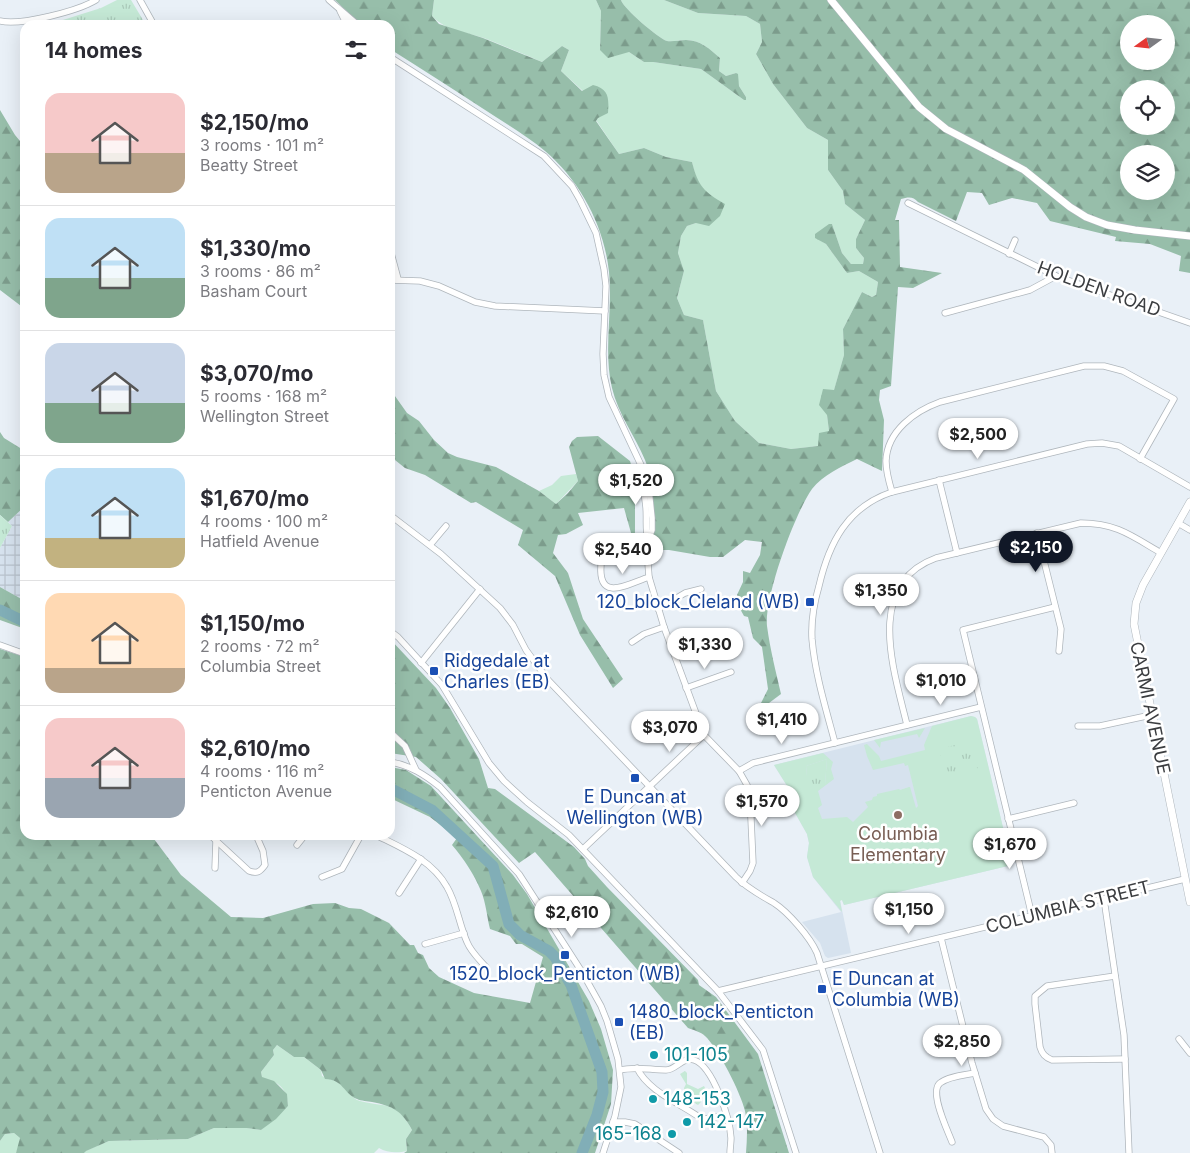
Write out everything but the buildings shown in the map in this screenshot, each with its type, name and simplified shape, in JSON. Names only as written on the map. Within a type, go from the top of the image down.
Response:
[{"type":"street","points":[[25,20],[37,19],[86,6],[96,0]]},
{"type":"street","points":[[140,0],[151,20]]},
{"type":"street","points":[[329,0],[340,11],[345,20]]},
{"type":"street","points":[[831,0],[919,107],[946,129],[1024,170],[1070,207],[1086,217],[1107,225],[1190,236]]},
{"type":"street","points":[[340,11],[353,20]]},
{"type":"street","points":[[0,22],[20,20]]},
{"type":"street","points":[[395,60],[544,156],[558,170],[580,200],[596,233],[606,286],[603,354],[606,382],[609,397],[636,450],[643,472],[642,482],[646,507],[649,577],[658,609],[704,735],[739,771],[747,785],[750,797],[752,867],[742,883]]},
{"type":"street","name":"HOLDEN ROAD","points":[[908,203],[1056,276],[1190,323]]},
{"type":"street","points":[[1009,254],[1015,240]]},
{"type":"street","points":[[395,268],[398,279]]},
{"type":"street","points":[[945,313],[1030,290],[1056,276]]},
{"type":"street","points":[[395,279],[420,281],[439,286],[475,302],[494,306],[605,311]]},
{"type":"street","points":[[892,492],[886,471],[886,458],[892,442],[902,426],[919,410],[940,402],[1084,366],[1104,366],[1124,371],[1174,399],[1140,459]]},
{"type":"street","points":[[835,743],[814,653],[812,628],[815,602],[826,560],[839,532],[856,512],[867,504],[879,496],[892,492],[1087,444],[1102,443],[1119,446],[1190,487]]},
{"type":"street","points":[[939,480],[957,553]]},
{"type":"street","name":"CARMI AVENUE","points":[[1190,502],[1143,585],[1134,613],[1135,638],[1190,902]]},
{"type":"street","points":[[395,519],[430,545],[500,608],[507,616],[526,650],[548,680],[742,883],[782,909],[814,945],[880,1153]]},
{"type":"street","points":[[907,725],[890,655],[889,628],[896,595],[902,582],[911,571],[923,563],[957,553],[1081,523],[1099,523],[1118,528],[1161,553]]},
{"type":"street","points":[[1178,523],[1190,530]]},
{"type":"street","points":[[430,545],[446,526]]},
{"type":"street","points":[[1037,533],[1060,629],[1059,651]]},
{"type":"street","points":[[602,566],[602,579],[609,588],[617,588],[649,577]]},
{"type":"street","points":[[421,663],[480,589]]},
{"type":"street","points":[[658,609],[684,595],[701,589]]},
{"type":"street","points":[[1032,916],[963,630],[1055,607]]},
{"type":"street","points":[[632,642],[644,634],[664,626]]},
{"type":"street","points":[[395,635],[442,685],[489,762],[504,781],[569,835],[718,991],[763,1050],[796,1153]]},
{"type":"street","points":[[0,646],[20,652]]},
{"type":"street","points":[[686,688],[731,672]]},
{"type":"street","points":[[739,771],[753,763],[981,707]]},
{"type":"street","points":[[1078,726],[1100,726],[1151,715]]},
{"type":"street","points":[[583,849],[704,735]]},
{"type":"street","points":[[395,737],[405,746],[416,770]]},
{"type":"street","points":[[395,764],[416,770],[440,787],[513,867],[526,883],[601,1006],[613,1040],[620,1070],[621,1088],[603,1153]]},
{"type":"street","points":[[1008,819],[1074,803]]},
{"type":"street","points":[[216,841],[249,871],[254,873],[259,872],[265,865],[263,851],[258,840]]},
{"type":"street","points":[[297,845],[301,840]]},
{"type":"street","points":[[322,877],[342,869],[358,840]]},
{"type":"street","points":[[385,840],[421,859],[434,870],[447,886],[470,949],[486,967]]},
{"type":"street","points":[[215,868],[216,841]]},
{"type":"street","points":[[399,893],[421,859]]},
{"type":"street","name":"COLUMBIA STREET","points":[[718,991],[1185,879]]},
{"type":"street","points":[[1104,899],[1124,1035],[1129,1153]]},
{"type":"street","points":[[425,944],[464,933]]},
{"type":"street","points":[[941,938],[983,1101],[993,1119],[1003,1126],[1044,1137],[1051,1145],[1052,1153]]},
{"type":"street","points":[[1115,976],[1047,986],[1035,996],[1040,1047],[1042,1054],[1052,1060],[1125,1059]]},
{"type":"street","points":[[1179,1039],[1190,1054]]},
{"type":"street","points":[[620,1070],[636,1068],[669,1070],[685,1060],[692,1059],[700,1063],[708,1072],[720,1096],[731,1136],[730,1153]]},
{"type":"street","points":[[636,1068],[641,1076],[650,1084],[699,1117],[705,1119],[726,1115]]},
{"type":"street","points":[[952,1142],[936,1097],[936,1087],[944,1080],[975,1073]]},
{"type":"street","points":[[613,1122],[635,1124],[678,1153]]},
{"type":"shaded area","points":[[20,511],[20,598],[0,587],[0,548],[12,526],[8,522]]},
{"type":"shaded area","name":"Columbia Elementary","points":[[971,716],[977,719],[1012,865],[844,905],[842,900],[840,900],[851,953],[828,958],[825,956],[820,943],[802,922],[841,912],[813,877],[807,857],[809,843],[807,834],[790,804],[789,789],[774,765]]},
{"type":"green space","points":[[117,0],[131,0],[143,20],[63,20],[101,8]]},
{"type":"green space","points":[[335,0],[434,0],[432,16],[439,24],[483,38],[542,62],[562,46],[569,50],[561,71],[582,91],[593,85],[602,89],[607,95],[608,113],[596,121],[619,154],[644,148],[666,157],[692,162],[703,188],[725,204],[720,216],[709,226],[696,223],[687,226],[681,236],[678,253],[684,271],[677,298],[684,315],[703,320],[716,391],[735,421],[759,443],[791,449],[818,446],[819,433],[829,431],[827,415],[819,405],[823,389],[834,390],[844,355],[843,329],[862,292],[872,297],[876,295],[878,282],[859,271],[847,273],[826,244],[815,238],[815,234],[829,224],[832,224],[842,253],[851,264],[863,264],[864,258],[856,248],[856,239],[865,220],[845,204],[843,191],[828,170],[828,140],[807,128],[773,84],[756,54],[762,42],[760,24],[746,16],[698,13],[664,0],[1190,0],[1190,273],[1179,271],[1181,256],[1150,244],[1115,241],[1116,237],[1050,221],[1037,203],[1012,198],[989,205],[982,193],[967,192],[956,221],[912,198],[901,199],[895,220],[899,220],[900,267],[942,273],[913,288],[898,287],[891,386],[880,390],[879,400],[884,420],[882,471],[857,459],[839,468],[816,484],[797,516],[775,576],[767,613],[768,635],[781,694],[765,706],[761,703],[768,689],[762,647],[753,638],[748,617],[744,616],[739,607],[737,595],[743,582],[743,571],[750,573],[760,555],[762,542],[745,540],[723,557],[710,557],[669,550],[652,550],[653,493],[649,471],[641,451],[618,407],[609,374],[610,286],[602,237],[596,221],[579,190],[558,163],[538,145],[395,52],[395,20],[356,20]]},
{"type":"green space","points":[[434,0],[596,0],[601,11],[600,49],[629,52],[644,62],[701,69],[744,100],[746,97],[739,86],[736,73],[726,76],[719,71],[720,58],[712,51],[691,40],[667,41],[663,39],[634,16],[621,0],[664,0],[698,13],[746,16],[760,24],[762,42],[756,54],[773,84],[807,128],[828,140],[828,170],[843,191],[845,204],[865,220],[856,239],[856,248],[864,258],[863,264],[851,264],[842,253],[832,224],[815,237],[826,244],[847,273],[859,271],[878,282],[876,295],[872,297],[862,292],[843,329],[844,355],[827,415],[829,431],[819,446],[791,449],[759,443],[735,421],[716,391],[703,320],[684,315],[677,298],[684,271],[678,253],[681,236],[687,226],[696,223],[711,196],[698,181],[692,162],[666,157],[644,148],[619,154],[596,120],[598,118],[583,91],[561,71],[569,50],[562,46],[542,62],[484,38],[450,28],[432,16]]},
{"type":"green space","points":[[596,0],[621,0],[641,22],[663,39],[667,41],[691,40],[712,51],[720,58],[719,71],[726,76],[738,74],[739,86],[746,100],[701,69],[644,62],[629,52],[608,58],[600,50],[601,11]]},
{"type":"green space","points":[[0,110],[20,141],[20,305],[0,290]]},
{"type":"green space","points":[[395,396],[407,413],[419,421],[434,440],[448,453],[496,467],[539,491],[556,504],[578,481],[569,447],[577,437],[598,436],[630,461],[635,478],[635,532],[633,540],[624,508],[578,513],[583,525],[566,534],[558,535],[553,553],[568,573],[583,619],[623,679],[613,688],[580,635],[555,576],[518,545],[523,530],[476,502],[471,503],[425,475],[405,468],[395,460]]},
{"type":"green space","points":[[0,432],[4,438],[20,448],[20,511],[8,522],[0,515]]},
{"type":"green space","points":[[576,474],[578,481],[556,504],[539,491],[552,485],[561,476]]},
{"type":"green space","points":[[0,515],[12,526],[0,548]]},
{"type":"green space","points":[[0,587],[20,598],[20,627],[0,620]]},
{"type":"green space","points":[[395,644],[436,688],[450,708],[479,759],[488,788],[495,789],[574,847],[607,887],[698,980],[699,985],[716,997],[758,1054],[789,1153],[746,1153],[747,1127],[743,1103],[722,1060],[710,1042],[699,1032],[688,1028],[535,852],[519,863],[441,779],[416,757],[395,754]]},
{"type":"green space","points":[[0,649],[20,655],[20,840],[155,840],[181,875],[231,917],[263,918],[313,904],[335,903],[349,908],[361,909],[389,923],[410,945],[414,945],[418,953],[423,955],[429,968],[439,977],[474,993],[530,1003],[543,957],[522,944],[516,944],[510,936],[490,929],[481,891],[468,867],[452,845],[457,838],[430,817],[395,800],[395,768],[406,770],[431,786],[513,875],[527,894],[589,1001],[601,1029],[613,1070],[611,1104],[595,1153],[404,1153],[407,1151],[406,1139],[412,1130],[396,1110],[386,1105],[353,1097],[336,1081],[325,1079],[321,1070],[304,1057],[294,1057],[277,1045],[273,1050],[274,1055],[261,1072],[262,1077],[274,1081],[287,1094],[288,1106],[276,1119],[261,1130],[214,1128],[188,1139],[109,1141],[84,1153],[16,1153],[20,1138],[14,1133],[5,1134],[0,1141]]},
{"type":"green space","name":"Columbia Elementary","points":[[971,716],[977,719],[1012,865],[844,905],[842,900],[840,901],[842,912],[813,877],[807,857],[809,843],[807,834],[790,804],[789,789],[774,765],[823,753],[833,762],[831,769],[834,779],[818,791],[822,805],[818,808],[822,819],[847,817],[853,822],[868,807],[865,802],[872,800],[877,794],[909,787],[916,808],[918,806],[908,765],[905,766],[904,763],[873,770],[864,745],[867,744],[879,756],[881,761],[925,750],[924,745],[932,726]],"holes":[[[827,759],[825,785],[795,776],[807,776],[806,766]]]},
{"type":"green space","points":[[925,728],[919,738],[917,734],[881,742],[880,748],[874,740]]},
{"type":"green space","points":[[971,741],[978,768],[946,776],[939,749]]},
{"type":"green space","points":[[827,759],[825,785],[795,784],[795,776],[807,776],[806,766]]},
{"type":"green space","points":[[277,1045],[294,1057],[304,1057],[321,1070],[322,1076],[338,1083],[357,1100],[389,1106],[400,1113],[412,1130],[406,1139],[407,1151],[393,1152],[379,1148],[374,1153],[84,1153],[109,1141],[188,1139],[214,1128],[261,1130],[288,1106],[284,1090],[277,1084],[262,1078],[261,1072],[274,1055],[273,1050]]},
{"type":"green space","points":[[685,1071],[687,1073],[687,1084],[698,1089],[704,1086],[708,1094],[701,1099],[698,1105],[685,1097],[684,1088],[686,1084],[680,1074]]},
{"type":"green space","points":[[14,1133],[20,1138],[16,1153],[0,1153],[0,1141],[5,1134]]},
{"type":"waterway","points":[[0,610],[20,620]]},
{"type":"waterway","points":[[395,791],[432,810],[493,866],[509,924],[520,935],[549,951],[555,957],[571,985],[602,1072],[603,1092],[597,1115],[582,1153]]},
{"type":"place","name":"120_block_Cleland (WB)","points":[[810,602]]},
{"type":"place","name":"Ridgedale at Charles (EB)","points":[[434,671]]},
{"type":"place","name":"E Duncan at Wellington (WB)","points":[[635,778]]},
{"type":"place","name":"Columbia Elementary","points":[[898,815]]},
{"type":"place","name":"1520_block_Penticton (WB)","points":[[565,955]]},
{"type":"place","name":"E Duncan at Columbia (WB)","points":[[822,989]]},
{"type":"place","name":"1480_block_Penticton (EB)","points":[[619,1022]]},
{"type":"place","name":"101-105","points":[[654,1055]]},
{"type":"place","name":"148-153","points":[[653,1099]]},
{"type":"place","name":"142-147","points":[[687,1122]]},
{"type":"place","name":"165-168","points":[[672,1134]]}]
